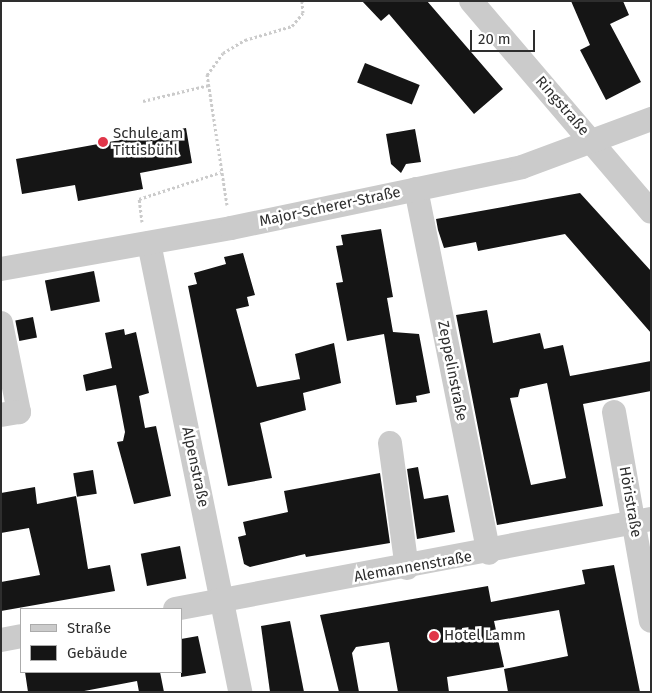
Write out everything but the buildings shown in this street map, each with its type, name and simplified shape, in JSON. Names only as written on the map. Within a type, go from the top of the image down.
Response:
[{"type":"street","name":"Ringstraße","points":[[471,1],[651,212]]},
{"type":"street","name":"Major-Scherer-Straße","points":[[1,269],[231,228],[522,167],[651,119]]},
{"type":"street","name":"Zeppelinstraße","points":[[416,189],[489,553]]},
{"type":"street","name":"Alpenstraße","points":[[146,243],[240,692]]},
{"type":"street","points":[[1,323],[19,412],[1,415]]},
{"type":"street","name":"Höristraße","points":[[614,412],[642,520],[651,621]]},
{"type":"street","points":[[390,443],[407,568]]},
{"type":"street","name":"Alemannenstraße","points":[[181,608],[489,553],[642,520]]},
{"type":"street","points":[[1,640],[20,636]]},
{"type":"path","points":[[231,228],[221,172],[208,75],[223,53],[244,40],[292,26],[303,12],[302,1]]},
{"type":"path","points":[[143,101],[209,85]]},
{"type":"path","points":[[146,243],[139,199],[221,172]]},
{"type":"place","name":"Schule am Tittisbühl","points":[[103,142]]},
{"type":"place","name":"Hotel Lamm","points":[[434,636]]}]
